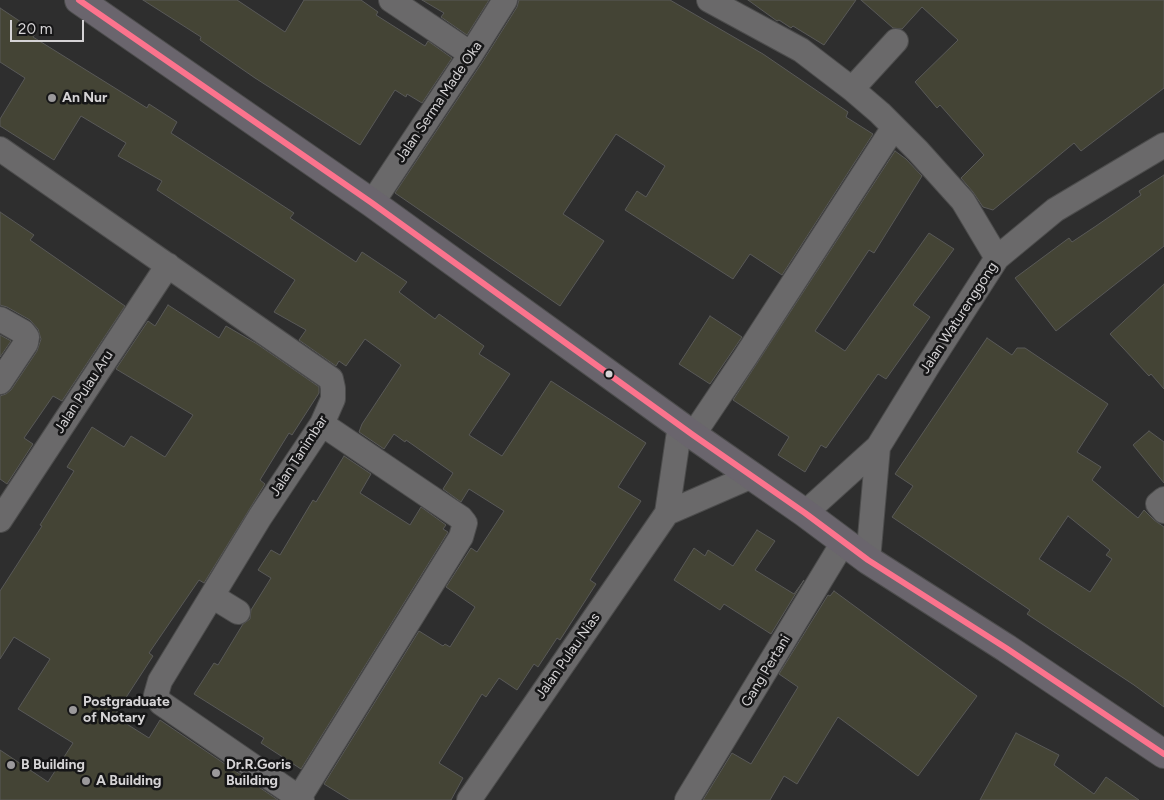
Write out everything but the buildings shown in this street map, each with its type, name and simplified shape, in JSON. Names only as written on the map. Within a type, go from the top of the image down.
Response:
[{"type":"main road","points":[[80,0],[372,203],[868,560],[998,643],[1164,754]]},
{"type":"street","points":[[391,0],[471,54]]},
{"type":"street","name":"Jalan Serma Made Oka","points":[[372,203],[505,0]]},
{"type":"street","points":[[709,0],[801,50],[852,89],[918,151],[963,201],[997,258]]},
{"type":"street","points":[[852,89],[896,40]]},
{"type":"street","points":[[687,430],[746,356],[894,127]]},
{"type":"street","name":"Jalan Waturenggong","points":[[805,513],[878,447],[997,258],[1055,210],[1164,145]]},
{"type":"street","name":"Jalan Tanimbar","points":[[0,150],[331,380],[334,388],[333,399],[322,424],[287,474],[212,596],[160,681],[156,695],[161,703],[301,799]]},
{"type":"street","name":"Jalan Pulau Aru","points":[[2,511],[168,265]]},
{"type":"street","points":[[0,319],[23,332],[27,337],[26,343],[0,382]]},
{"type":"street","points":[[301,799],[406,608],[461,537],[465,523],[461,518],[322,424]]},
{"type":"street","name":"Jalan Pulau Nias","points":[[469,800],[667,513],[687,430]]},
{"type":"street","name":"Jalan Waturenggong","points":[[868,560],[878,447]]},
{"type":"street","points":[[667,513],[752,476]]},
{"type":"street","name":"Gang Pertani","points":[[687,800],[844,541]]},
{"type":"street","points":[[212,596],[238,612]]},
{"type":"transit line","points":[[79,0],[372,203],[868,560],[1006,648],[1164,754]]},
{"type":"place","name":"An Nur","points":[[52,98]]},
{"type":"place","name":"Postgraduate of Notary","points":[[73,710]]},
{"type":"place","name":"B Building","points":[[11,765]]},
{"type":"place","name":"Dr.R.Goris Building","points":[[216,773]]},
{"type":"place","name":"A Building","points":[[86,781]]}]
